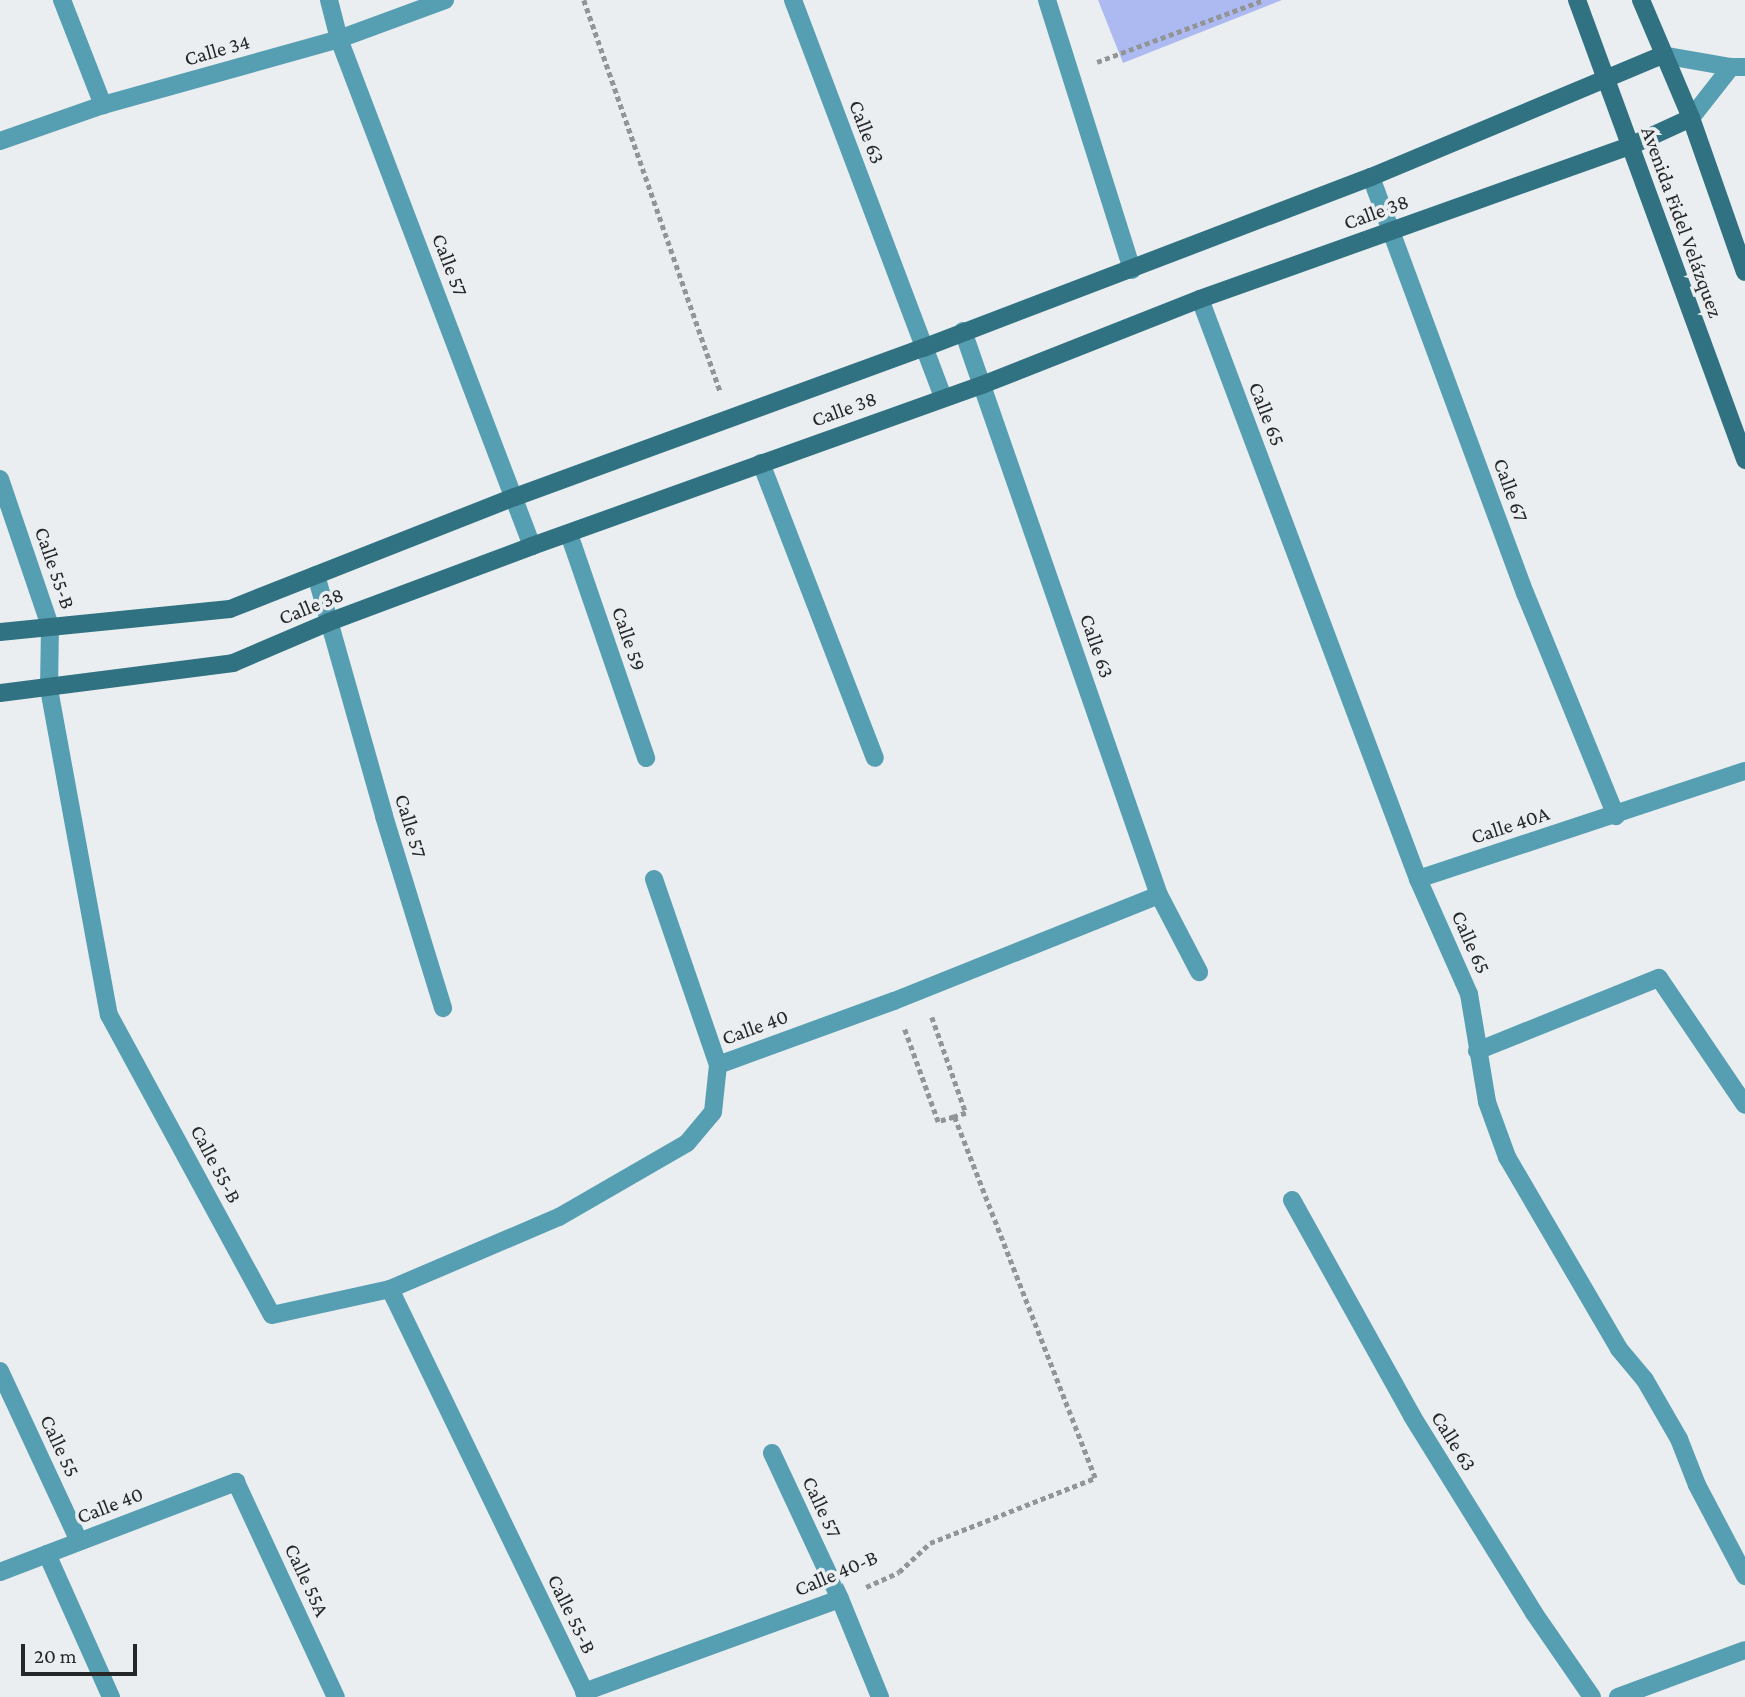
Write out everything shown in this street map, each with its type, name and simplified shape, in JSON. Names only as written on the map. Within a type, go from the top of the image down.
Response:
[{"type":"street","points":[[62,0],[103,105]]},
{"type":"street","name":"Calle 57","points":[[329,0],[338,39],[532,546]]},
{"type":"street","name":"Calle 34","points":[[0,141],[103,105],[338,39],[445,0]]},
{"type":"street","name":"Calle 63","points":[[793,0],[943,397]]},
{"type":"street","points":[[1047,0],[1132,270]]},
{"type":"street","name":"Avenida Fidel Velázquez","points":[[1577,0],[1745,460]]},
{"type":"street","name":"Avenida Fidel Velázquez","points":[[1641,0],[1662,55],[1691,118],[1745,272]]},
{"type":"street","points":[[1662,55],[1738,67]]},
{"type":"street","name":"Calle 38","points":[[0,632],[230,609],[515,497],[1132,270],[1371,177],[1662,55]]},
{"type":"street","points":[[1691,118],[1738,67]]},
{"type":"street","name":"Calle 38","points":[[0,693],[50,689],[233,663],[329,622],[532,546],[982,385],[1200,299],[1630,146],[1691,118]]},
{"type":"street","name":"Calle 67","points":[[1371,177],[1525,593],[1616,816]]},
{"type":"street","name":"Calle 65","points":[[1200,299],[1418,879],[1469,994],[1487,1102],[1507,1157],[1619,1349],[1646,1380],[1679,1439],[1697,1485],[1745,1576]]},
{"type":"street","name":"Calle 63","points":[[963,331],[1159,894],[1199,972]]},
{"type":"street","points":[[761,463],[875,758]]},
{"type":"street","name":"Calle 55-B","points":[[0,479],[50,626],[50,689],[110,1015],[272,1315],[390,1289],[585,1694]]},
{"type":"street","name":"Calle 59","points":[[569,534],[646,758]]},
{"type":"street","name":"Calle 57","points":[[316,575],[443,1008]]},
{"type":"street","name":"Calle 40A","points":[[1418,879],[1616,816],[1745,771]]},
{"type":"street","points":[[654,879],[718,1065]]},
{"type":"street","name":"Calle 40","points":[[390,1289],[559,1217],[687,1143],[713,1112],[718,1065],[894,1001],[1159,894]]},
{"type":"street","points":[[1477,1051],[1659,978],[1745,1105]]},
{"type":"street","name":"Calle 63","points":[[1292,1200],[1412,1416],[1534,1613],[1592,1697]]},
{"type":"street","name":"Calle 55","points":[[0,1371],[79,1541]]},
{"type":"street","name":"Calle 57","points":[[772,1453],[840,1599],[880,1697]]},
{"type":"street","name":"Calle 40","points":[[0,1572],[236,1482]]},
{"type":"street","name":"Calle 55A","points":[[236,1482],[336,1697]]},
{"type":"street","points":[[47,1554],[111,1697]]},
{"type":"street","name":"Calle 40-B","points":[[585,1694],[840,1599]]},
{"type":"street","points":[[1618,1697],[1745,1650]]},
{"type":"path","points":[[584,0],[729,419]]},
{"type":"path","points":[[1070,72],[1264,0]]},
{"type":"path","points":[[894,1001],[938,1122],[966,1113],[922,990]]},
{"type":"path","name":"Calle 40-B","points":[[840,1599],[899,1572],[930,1543],[1095,1478],[954,1116]]},
{"type":"shaded area","points":[[1098,0],[1282,0],[1123,63]]}]
